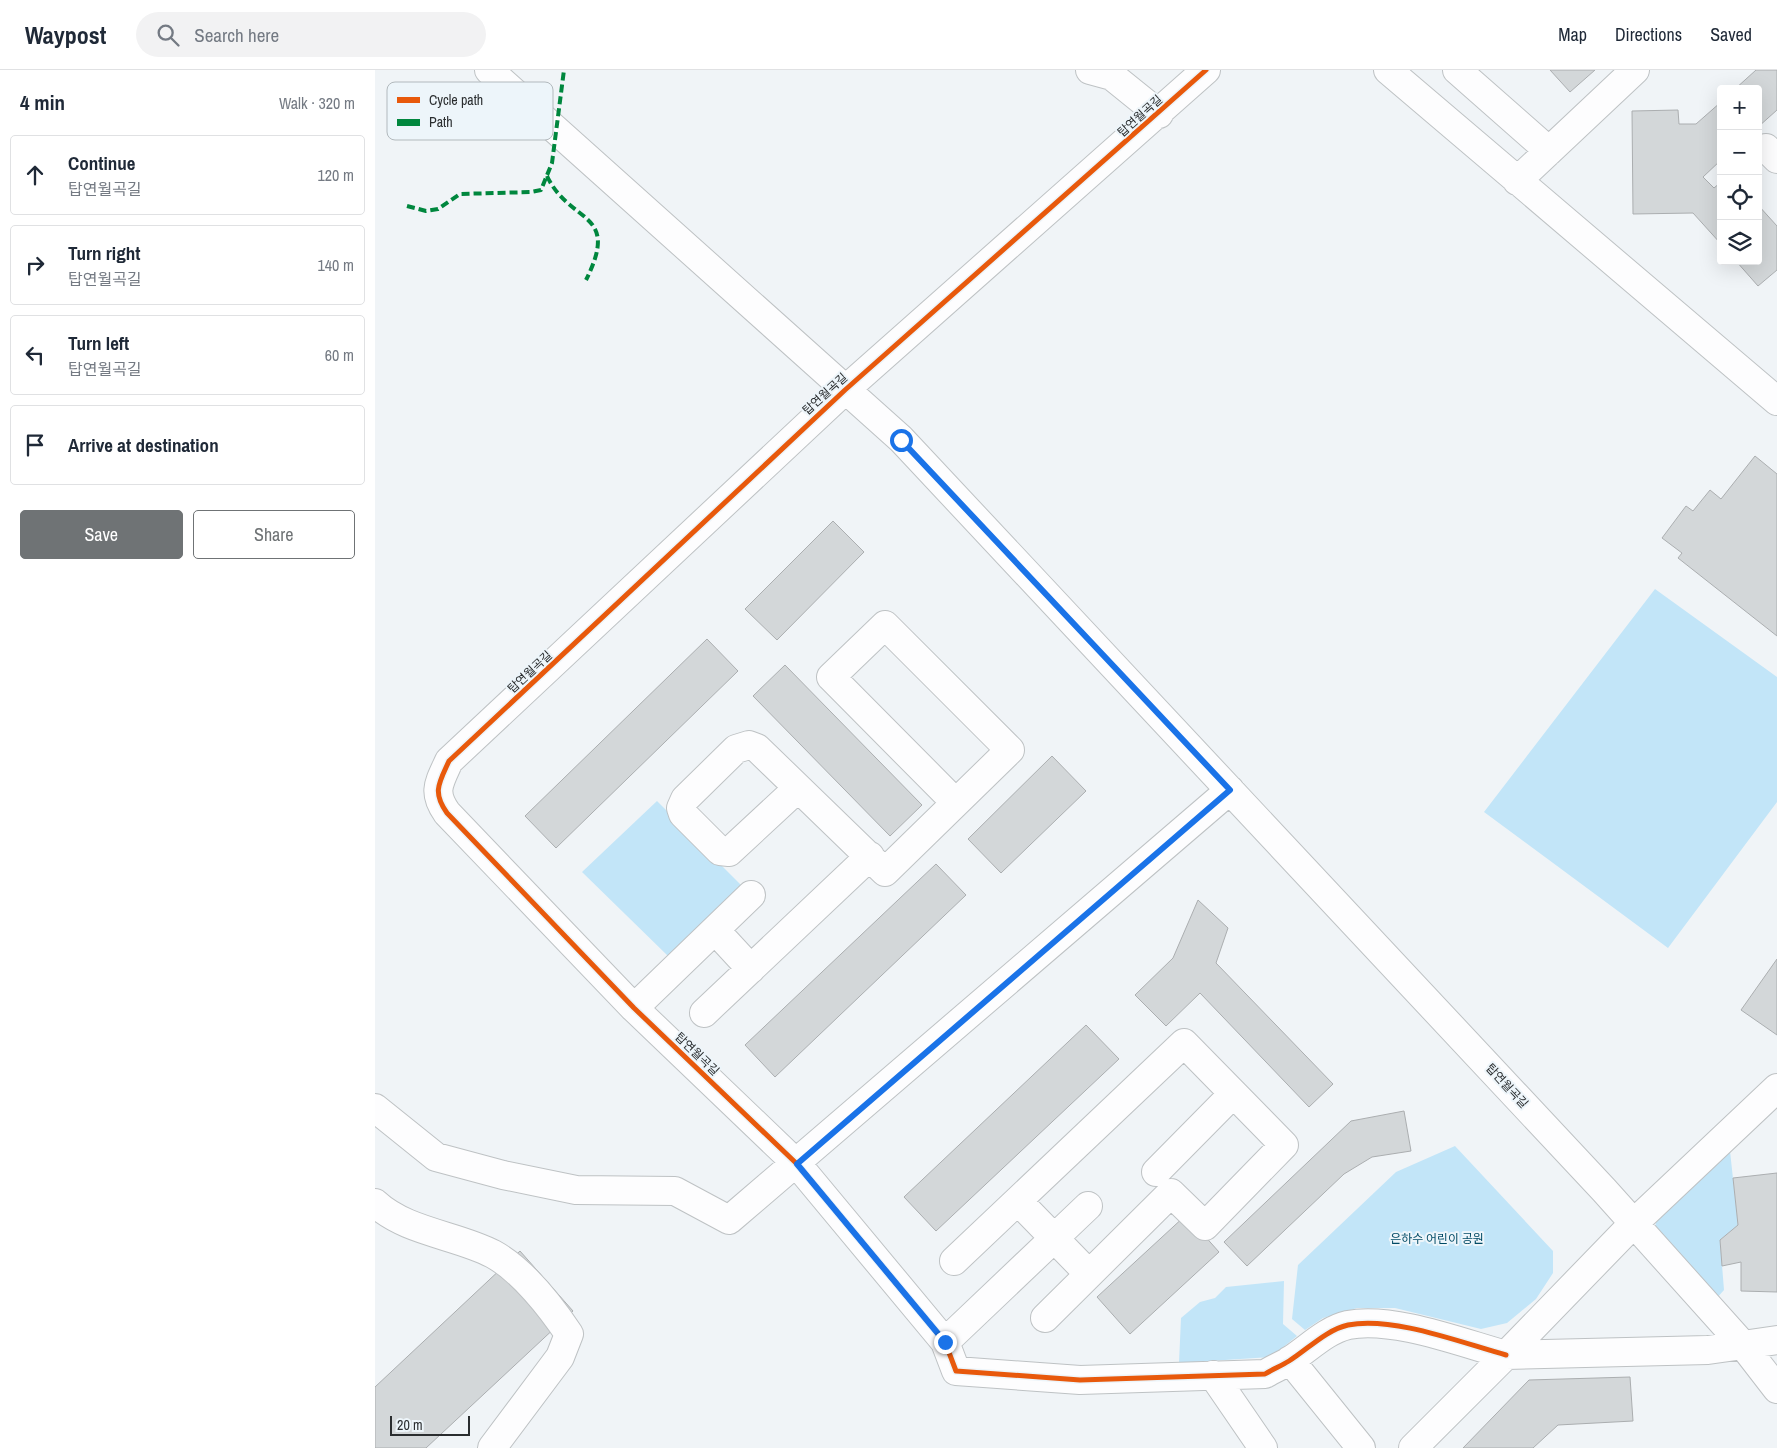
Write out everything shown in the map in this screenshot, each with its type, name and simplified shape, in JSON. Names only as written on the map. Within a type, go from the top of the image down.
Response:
[{"type":"street","points":[[489,70],[502,82]]},
{"type":"street","points":[[1090,70],[1113,76],[1159,114]]},
{"type":"street","name":"탑연월곡길","points":[[1206,70],[1159,114],[845,390],[449,761],[438,784],[438,801],[447,813],[634,1008],[797,1164],[945,1342],[956,1370],[1080,1380],[1213,1375]]},
{"type":"street","points":[[1388,70],[1777,401]]},
{"type":"street","points":[[1457,70],[1549,151]]},
{"type":"street","points":[[1517,181],[1635,70]]},
{"type":"street","points":[[553,128],[845,390]]},
{"type":"street","name":"탑연월곡길","points":[[845,390],[901,440],[1634,1223],[1743,1345],[1777,1389]]},
{"type":"street","points":[[798,788],[885,872],[1010,750],[885,625],[831,677],[955,802]]},
{"type":"street","points":[[375,1108],[436,1157],[503,1175],[576,1190],[675,1191],[729,1220],[797,1164],[1230,790]]},
{"type":"street","points":[[705,1013],[869,856]]},
{"type":"street","points":[[634,1008],[751,895]]},
{"type":"street","points":[[715,930],[751,969]]},
{"type":"street","points":[[954,1261],[1184,1043],[1284,1145],[1205,1226],[1171,1193],[1045,1318]]},
{"type":"street","points":[[1413,1448],[1634,1223],[1777,1088]]},
{"type":"street","points":[[1156,1172],[1233,1094]]},
{"type":"street","points":[[1018,1201],[1089,1274]]},
{"type":"street","points":[[375,1203],[400,1219],[494,1254],[517,1272],[556,1315],[569,1334],[560,1357],[491,1448]]},
{"type":"street","points":[[945,1342],[1088,1206]]},
{"type":"street","points":[[1213,1375],[1265,1374],[1290,1360],[1320,1338],[1348,1325],[1407,1328],[1506,1355],[1708,1350],[1777,1340]]},
{"type":"street","points":[[1290,1360],[1361,1448]]},
{"type":"street","points":[[1213,1375],[1263,1448]]},
{"type":"green space","points":[[1655,589],[1777,677],[1777,802],[1668,948],[1484,812]]},
{"type":"green space","points":[[657,801],[741,885],[668,956],[582,872]]},
{"type":"green space","name":"은하수 어린이 공원","points":[[1455,1146],[1553,1251],[1553,1273],[1536,1299],[1507,1323],[1481,1329],[1395,1308],[1357,1308],[1323,1318],[1305,1330],[1292,1319],[1298,1265],[1396,1172]]},
{"type":"green space","points":[[1730,1151],[1738,1225],[1720,1240],[1724,1290],[1708,1308],[1654,1248],[1656,1221]]},
{"type":"green space","points":[[1284,1281],[1283,1324],[1297,1336],[1271,1357],[1179,1363],[1181,1318],[1200,1302],[1215,1298],[1226,1287]]},
{"type":"building","points":[[1550,70],[1595,70],[1570,92]]},
{"type":"building","points":[[1756,70],[1777,70],[1777,110],[1762,123],[1762,85],[1739,85]]},
{"type":"building","points":[[1717,106],[1717,164],[1703,177],[1714,188],[1717,185],[1717,240],[1693,213],[1633,214],[1632,111],[1678,110],[1679,124],[1696,124]]},
{"type":"building","points":[[1762,209],[1777,226],[1777,270],[1758,286],[1740,265],[1762,265]]},
{"type":"building","points":[[1755,456],[1777,474],[1777,636],[1678,558],[1682,553],[1662,538],[1686,506],[1693,511],[1710,490],[1721,499]]},
{"type":"building","points":[[833,521],[864,552],[777,640],[745,609]]},
{"type":"building","points":[[707,639],[738,671],[556,848],[525,816]]},
{"type":"building","points":[[785,665],[922,805],[890,836],[753,696]]},
{"type":"building","points":[[1052,756],[1086,791],[1001,873],[968,839]]},
{"type":"building","points":[[936,864],[966,895],[775,1077],[745,1045]]},
{"type":"building","points":[[1198,900],[1228,928],[1216,963],[1333,1084],[1309,1107],[1200,993],[1166,1026],[1135,995],[1173,958]]},
{"type":"building","points":[[1777,959],[1777,1035],[1741,1010]]},
{"type":"building","points":[[1086,1025],[1119,1059],[936,1231],[904,1197]]},
{"type":"building","points":[[1404,1111],[1411,1151],[1372,1157],[1344,1174],[1247,1266],[1224,1242],[1351,1121]]},
{"type":"building","points":[[1777,1173],[1777,1292],[1741,1291],[1741,1262],[1722,1266],[1720,1240],[1738,1225],[1733,1178]]},
{"type":"building","points":[[1186,1215],[1219,1252],[1130,1334],[1097,1297]]},
{"type":"building","points":[[520,1251],[573,1311],[426,1448],[375,1448],[375,1387]]},
{"type":"building","points":[[1630,1377],[1633,1421],[1558,1425],[1533,1448],[1463,1448],[1529,1380]]},
{"type":"marked path","points":[[407,206],[426,211],[438,209],[460,194],[531,192],[541,190],[552,163],[564,70]]},
{"type":"marked path","points":[[547,176],[557,192],[588,220],[595,229],[598,241],[595,257],[586,280]]},
{"type":"cycle path","points":[[1206,70],[845,390],[449,761],[440,782],[438,793],[442,806],[447,813],[634,1008],[797,1164],[945,1342],[956,1371],[1080,1380],[1265,1374],[1289,1361],[1332,1331],[1348,1325],[1366,1323],[1406,1327],[1506,1355]]},
{"type":"route","points":[[901,440],[1230,790],[797,1164],[945,1342]]}]
